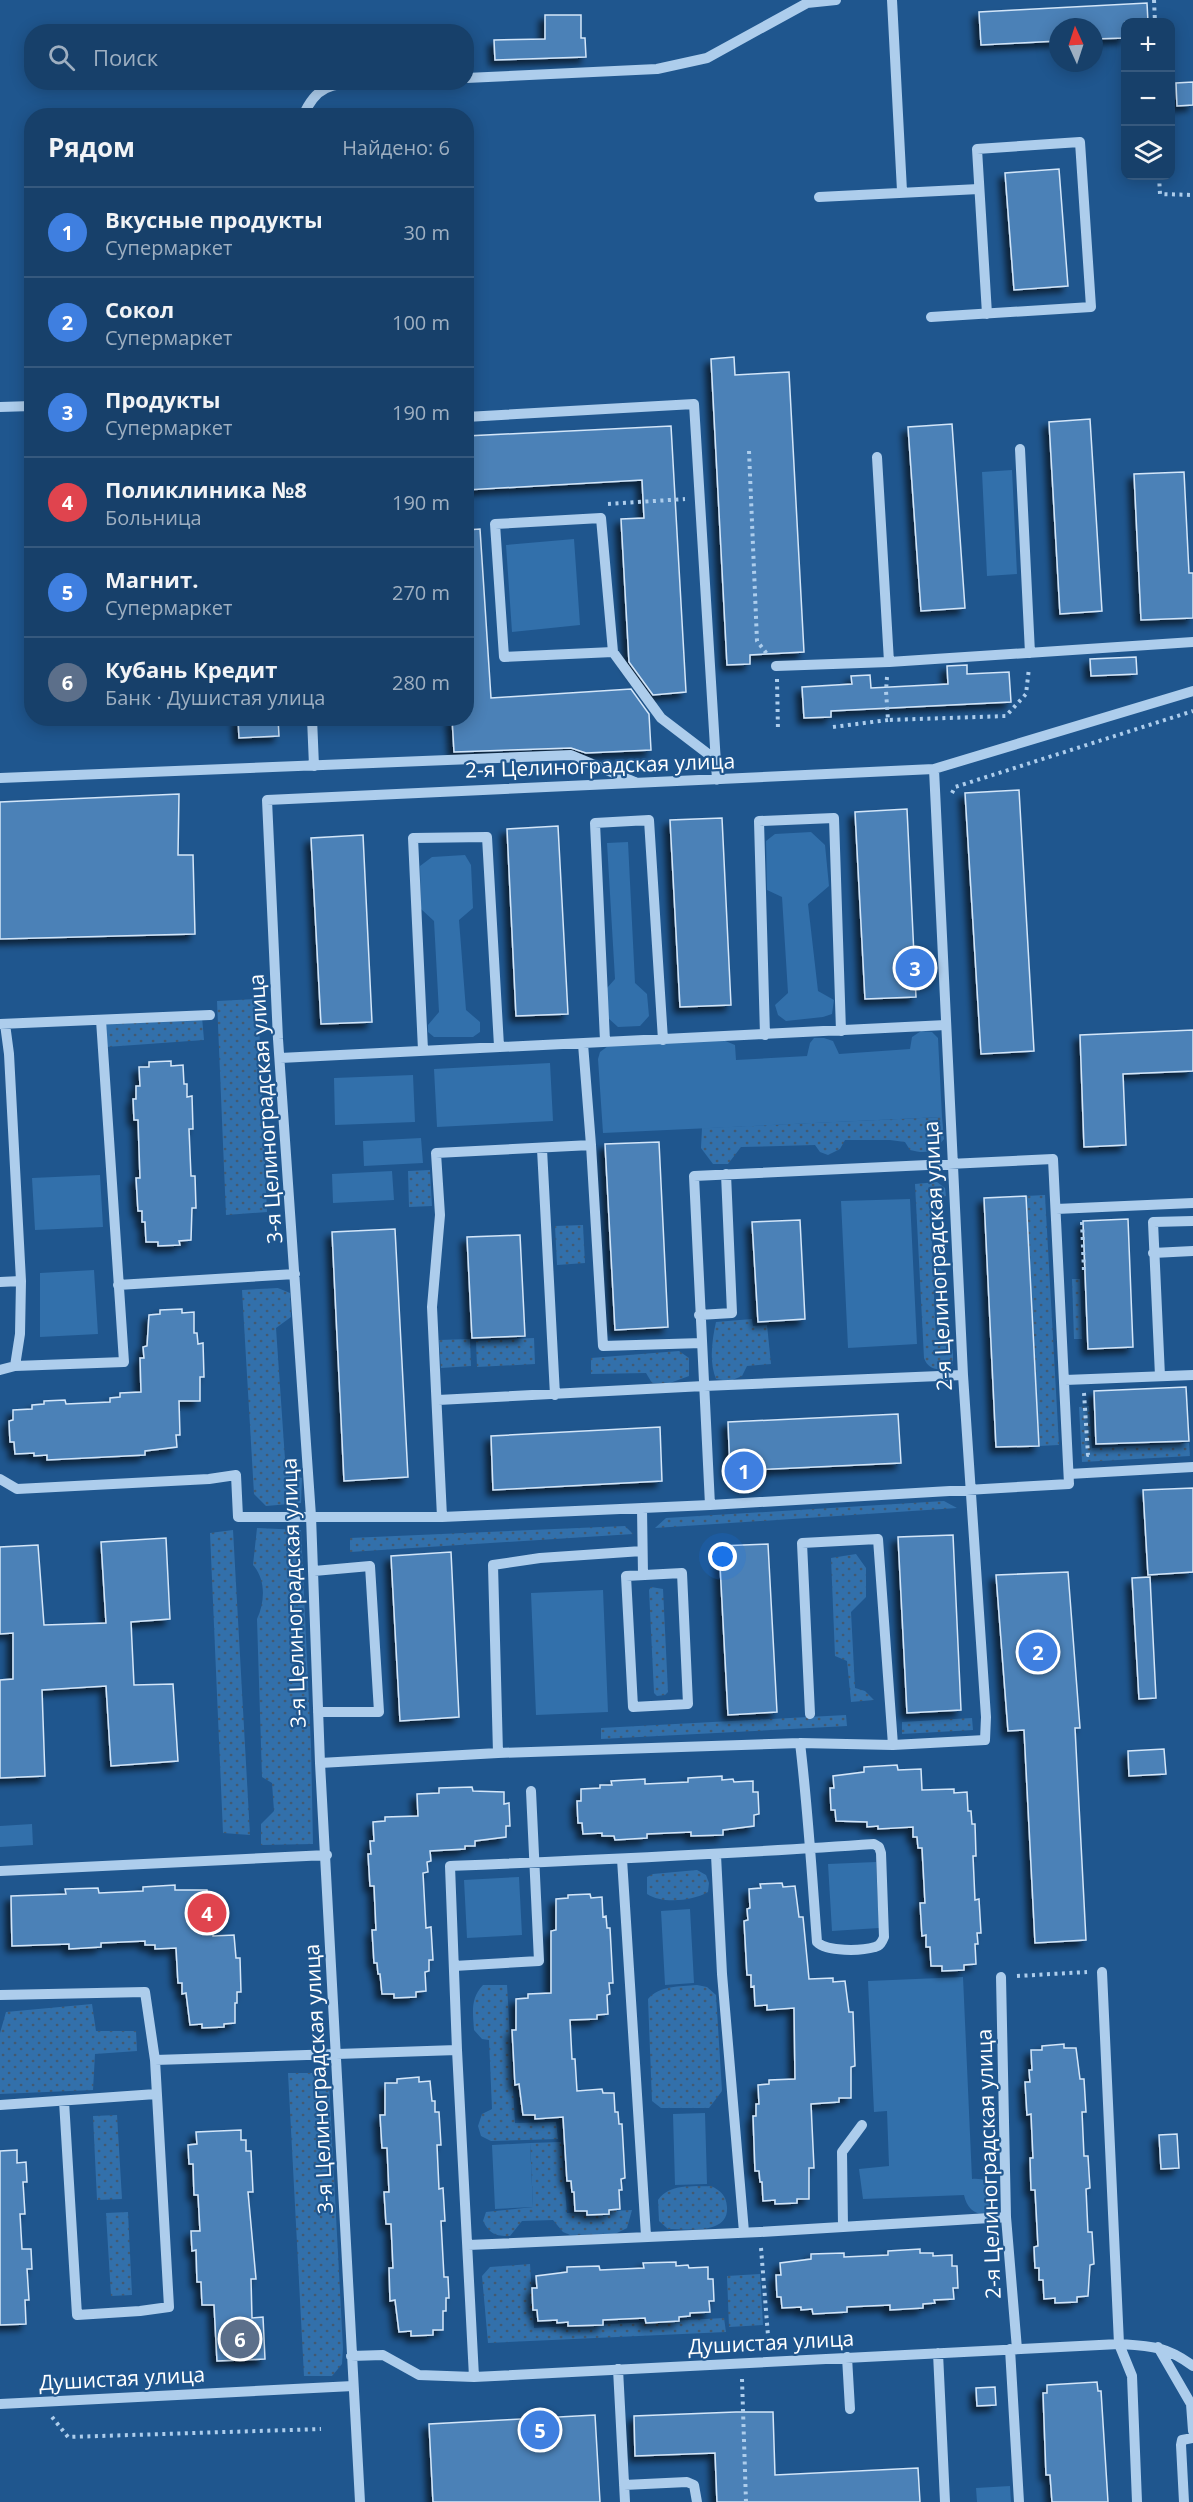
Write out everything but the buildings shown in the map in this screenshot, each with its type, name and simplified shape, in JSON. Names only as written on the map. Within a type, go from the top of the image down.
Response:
[{"type":"street","points":[[474,78],[667,67],[707,58],[807,3],[836,0]]},
{"type":"street","points":[[891,0],[902,191]]},
{"type":"street","points":[[306,108],[309,101],[324,90]]},
{"type":"street","points":[[931,317],[987,314],[1091,307],[1080,142],[976,149],[987,314]]},
{"type":"street","points":[[819,197],[902,191],[979,189]]},
{"type":"street","points":[[474,417],[694,404],[717,780]]},
{"type":"street","points":[[0,407],[24,406]]},
{"type":"street","points":[[1020,448],[1030,653]]},
{"type":"street","points":[[877,457],[889,662]]},
{"type":"street","points":[[613,652],[504,657],[495,524],[601,518],[613,652],[661,718],[716,760]]},
{"type":"street","points":[[776,666],[889,662],[1193,642]]},
{"type":"street","name":"2-я Целиноградская улица","points":[[267,800],[934,770],[1193,691]]},
{"type":"street","points":[[312,726],[314,766]]},
{"type":"street","points":[[0,778],[571,755],[638,784]]},
{"type":"street","name":"2-я Целиноградская улица","points":[[893,1745],[985,1740],[986,1717],[963,1375],[934,770]]},
{"type":"street","name":"3-я Целиноградская улица","points":[[267,800],[280,1058],[311,1516],[320,1763],[327,1856],[360,2502]]},
{"type":"street","points":[[765,1035],[759,821],[834,818],[841,1031]]},
{"type":"street","points":[[605,1041],[595,823],[649,820],[663,1040]]},
{"type":"street","points":[[423,1050],[413,838],[487,837],[499,1046]]},
{"type":"street","points":[[15,1366],[20,1334],[21,1281],[9,1054],[2,1024],[210,1015]]},
{"type":"street","points":[[0,1370],[15,1366],[124,1362],[101,1020]]},
{"type":"street","points":[[280,1058],[946,1025]]},
{"type":"street","points":[[583,1044],[603,1346],[702,1343]]},
{"type":"street","points":[[442,1517],[432,1307],[440,1215],[436,1153],[591,1145]]},
{"type":"street","points":[[542,1149],[555,1395]]},
{"type":"street","points":[[0,1479],[17,1489],[209,1479],[236,1475],[238,1517],[442,1517],[710,1505],[1070,1484],[1053,1159],[694,1176],[710,1505]]},
{"type":"street","points":[[699,1315],[732,1313],[726,1174]]},
{"type":"street","points":[[1056,1209],[1193,1203]]},
{"type":"street","points":[[1160,1376],[1153,1222],[1193,1221]]},
{"type":"street","points":[[1154,1253],[1193,1251]]},
{"type":"street","points":[[118,1285],[295,1274]]},
{"type":"street","points":[[0,1282],[21,1281]]},
{"type":"street","points":[[438,1400],[963,1375]]},
{"type":"street","points":[[1065,1380],[1193,1375]]},
{"type":"street","points":[[1069,1474],[1193,1467]]},
{"type":"street","points":[[642,1508],[643,1575]]},
{"type":"street","points":[[320,1763],[498,1753],[800,1743],[893,1745],[878,1539],[802,1543],[810,1714]]},
{"type":"street","points":[[498,1753],[493,1565],[540,1558],[642,1551]]},
{"type":"street","points":[[314,1571],[370,1566],[379,1712],[318,1712]]},
{"type":"street","points":[[682,1573],[688,1704],[633,1707],[626,1576],[643,1575],[682,1573]]},
{"type":"street","points":[[474,2377],[450,1866],[716,1855],[810,1849],[874,1844],[879,1847],[884,1937],[882,1943],[875,1947],[831,1950],[822,1947],[817,1942],[810,1849],[800,1743]]},
{"type":"street","points":[[454,1966],[539,1961],[531,1791]]},
{"type":"street","points":[[716,1855],[722,1974],[744,2232]]},
{"type":"street","points":[[0,1871],[327,1856]]},
{"type":"street","points":[[622,1859],[646,2236]]},
{"type":"street","points":[[1102,1972],[1119,2344],[1132,2376],[1137,2502]]},
{"type":"street","name":"2-я Целиноградская улица","points":[[1001,1977],[1006,2217],[1019,2502]]},
{"type":"street","points":[[0,1995],[145,1992],[155,2060],[169,2307],[77,2315],[64,2101]]},
{"type":"street","points":[[155,2060],[457,2050]]},
{"type":"street","points":[[0,2105],[156,2094]]},
{"type":"street","points":[[843,2227],[842,2152],[862,2125]]},
{"type":"street","points":[[468,2245],[760,2232],[1006,2217]]},
{"type":"street","name":"Душистая улица","points":[[351,2356],[383,2355],[419,2375],[474,2377],[1119,2344],[1158,2347],[1179,2356],[1193,2366]]},
{"type":"street","points":[[1158,2347],[1191,2404],[1193,2431]]},
{"type":"street","points":[[938,2353],[945,2502]]},
{"type":"street","points":[[847,2357],[850,2409]]},
{"type":"street","points":[[618,2369],[625,2502]]},
{"type":"street","name":"Душистая улица","points":[[0,2404],[353,2386]]},
{"type":"street","points":[[1184,2502],[1181,2445],[1182,2440],[1193,2438]]},
{"type":"street","points":[[624,2485],[687,2482],[694,2485],[697,2502]]},
{"type":"path","points":[[1154,0],[1155,18]]},
{"type":"path","points":[[1159,180],[1160,194],[1193,195]]},
{"type":"path","points":[[749,451],[757,641],[776,666],[778,731]]},
{"type":"path","points":[[601,518],[604,504],[700,498]]},
{"type":"path","points":[[833,727],[888,720],[1006,716],[1026,694],[1030,653]]},
{"type":"path","points":[[888,720],[886,691],[889,662]]},
{"type":"path","points":[[950,796],[956,787],[1193,711]]},
{"type":"path","points":[[1084,1272],[1082,1220],[1092,1219]]},
{"type":"path","points":[[1085,1379],[1088,1455],[1100,1455]]},
{"type":"path","points":[[1001,1977],[1102,1972]]},
{"type":"path","points":[[760,2232],[770,2361]]},
{"type":"path","points":[[741,2363],[746,2502]]},
{"type":"path","points":[[40,2402],[68,2437],[321,2428]]},
{"type":"shaded area","points":[[1012,470],[1017,574],[987,576],[982,472]]},
{"type":"shaded area","points":[[574,539],[580,625],[512,632],[506,545]]},
{"type":"shaded area","points":[[811,832],[825,845],[829,886],[808,904],[818,991],[834,1000],[832,1014],[786,1021],[778,1015],[775,1005],[788,993],[782,897],[767,890],[766,841],[775,834]]},
{"type":"shaded area","points":[[628,842],[635,983],[647,994],[649,1016],[640,1026],[618,1027],[608,1018],[607,988],[615,979],[607,843]]},
{"type":"shaded area","points":[[465,855],[471,865],[473,908],[459,920],[466,1010],[480,1022],[480,1032],[473,1037],[434,1037],[428,1032],[428,1025],[439,1012],[434,921],[421,909],[420,866],[432,857]]},
{"type":"shaded area","points":[[258,999],[267,1212],[226,1215],[217,1001]]},
{"type":"shaded area","points":[[202,1017],[204,1040],[106,1047],[103,1024]]},
{"type":"shaded area","points":[[921,1031],[932,1032],[938,1038],[942,1117],[603,1133],[598,1059],[600,1052],[608,1046],[723,1040],[735,1045],[736,1060],[807,1056],[810,1043],[814,1038],[833,1041],[839,1054],[910,1049],[912,1037]]},
{"type":"shaded area","points":[[550,1063],[553,1121],[437,1127],[434,1069]]},
{"type":"shaded area","points":[[413,1075],[415,1122],[335,1125],[334,1078]]},
{"type":"shaded area","points":[[942,1117],[944,1139],[933,1150],[925,1152],[910,1150],[905,1142],[845,1140],[840,1149],[828,1155],[820,1152],[815,1145],[741,1147],[728,1164],[713,1164],[701,1148],[702,1128]]},
{"type":"shaded area","points":[[421,1138],[423,1163],[364,1166],[363,1141]]},
{"type":"shaded area","points":[[430,1170],[432,1206],[409,1207],[408,1171]]},
{"type":"shaded area","points":[[392,1171],[394,1200],[333,1203],[332,1174]]},
{"type":"shaded area","points":[[100,1175],[103,1227],[35,1230],[32,1178]]},
{"type":"shaded area","points":[[937,1182],[945,1188],[946,1196],[930,1205],[933,1264],[944,1273],[947,1287],[934,1293],[936,1337],[949,1341],[953,1351],[953,1365],[940,1369],[929,1366],[924,1358],[915,1184]]},
{"type":"shaded area","points":[[1045,1195],[1059,1445],[1039,1446],[1026,1196]]},
{"type":"shaded area","points":[[910,1199],[917,1344],[848,1348],[841,1201]]},
{"type":"shaded area","points":[[583,1225],[585,1263],[557,1265],[555,1226]]},
{"type":"shaded area","points":[[94,1270],[98,1334],[40,1337],[40,1273]]},
{"type":"shaded area","points":[[1072,1279],[1080,1279],[1082,1339],[1074,1339]]},
{"type":"shaded area","points":[[278,1288],[290,1293],[291,1317],[276,1328],[286,1474],[302,1478],[301,1503],[266,1506],[254,1494],[242,1290]]},
{"type":"shaded area","points":[[752,1319],[753,1326],[767,1325],[771,1364],[747,1366],[742,1376],[730,1381],[716,1379],[712,1343],[716,1322]]},
{"type":"shaded area","points":[[534,1338],[535,1364],[477,1367],[476,1341]]},
{"type":"shaded area","points":[[470,1339],[471,1366],[441,1368],[439,1340]]},
{"type":"shaded area","points":[[679,1351],[689,1358],[689,1376],[670,1383],[652,1383],[646,1373],[591,1374],[591,1358]]},
{"type":"shaded area","points":[[1089,1406],[1092,1448],[1189,1443],[1190,1456],[1082,1462],[1079,1407]]},
{"type":"shaded area","points":[[944,1501],[957,1508],[655,1528],[666,1518]]},
{"type":"shaded area","points":[[625,1526],[633,1534],[350,1552],[350,1538]]},
{"type":"shaded area","points":[[257,1528],[301,1530],[313,1844],[261,1845],[261,1824],[274,1811],[272,1783],[262,1777],[257,1619],[262,1605],[263,1591],[260,1577],[253,1565]]},
{"type":"shaded area","points":[[233,1530],[250,1835],[223,1833],[210,1533]]},
{"type":"shaded area","points":[[856,1554],[866,1568],[866,1597],[851,1612],[855,1688],[865,1691],[874,1700],[851,1702],[847,1661],[835,1656],[831,1558]]},
{"type":"shaded area","points":[[651,1587],[663,1589],[668,1692],[657,1696],[654,1693],[649,1590]]},
{"type":"shaded area","points":[[603,1590],[608,1712],[536,1715],[531,1593]]},
{"type":"shaded area","points":[[846,1715],[847,1726],[601,1739],[601,1728]]},
{"type":"shaded area","points":[[972,1718],[973,1730],[902,1734],[902,1722]]},
{"type":"shaded area","points":[[32,1824],[33,1845],[0,1847],[0,1826]]},
{"type":"shaded area","points":[[876,1862],[879,1928],[832,1931],[828,1864]]},
{"type":"shaded area","points":[[697,1870],[706,1875],[709,1883],[708,1892],[702,1895],[669,1900],[647,1894],[647,1877],[653,1874]]},
{"type":"shaded area","points":[[519,1877],[522,1935],[467,1938],[464,1880]]},
{"type":"shaded area","points":[[690,1909],[694,1983],[665,1985],[661,1911]]},
{"type":"shaded area","points":[[963,1977],[972,2179],[985,2180],[997,2188],[993,2207],[989,2212],[977,2213],[967,2204],[964,2195],[863,2199],[859,2169],[889,2166],[887,2111],[874,2112],[868,1981]]},
{"type":"shaded area","points":[[483,1985],[507,1985],[515,2123],[556,2122],[558,2139],[491,2141],[481,2136],[478,2126],[482,2114],[492,2109],[489,2040],[482,2039],[474,2030],[474,2001]]},
{"type":"shaded area","points":[[697,1985],[707,1987],[716,1995],[722,2091],[709,2108],[661,2108],[652,2101],[648,1999],[664,1989]]},
{"type":"shaded area","points":[[92,2004],[96,2031],[136,2031],[137,2051],[95,2054],[93,2090],[0,2094],[0,2033],[6,2012]]},
{"type":"shaded area","points":[[288,2073],[324,2073],[329,2083],[343,2348],[342,2364],[332,2376],[304,2376]]},
{"type":"shaded area","points":[[705,2113],[707,2184],[675,2185],[673,2114]]},
{"type":"shaded area","points":[[117,2115],[122,2199],[97,2200],[93,2116]]},
{"type":"shaded area","points":[[561,2142],[567,2213],[632,2210],[627,2228],[615,2234],[570,2235],[563,2232],[553,2220],[522,2221],[510,2236],[497,2235],[488,2229],[483,2221],[486,2212],[533,2207],[530,2143]]},
{"type":"shaded area","points":[[530,2143],[533,2207],[495,2209],[492,2145]]},
{"type":"shaded area","points":[[711,2186],[725,2199],[726,2216],[721,2222],[714,2226],[686,2230],[668,2229],[659,2221],[658,2200],[663,2195],[675,2188]]},
{"type":"shaded area","points":[[128,2212],[132,2295],[111,2296],[106,2213]]},
{"type":"shaded area","points":[[530,2264],[534,2328],[724,2318],[726,2332],[488,2343],[482,2276],[490,2267]]},
{"type":"shaded area","points":[[760,2274],[763,2325],[729,2327],[727,2276]]},
{"type":"shaded area","points":[[1010,2486],[1011,2502],[977,2502],[976,2488]]},
{"type":"place","name":"Продукты","points":[[915,968]]},
{"type":"place","name":"Вкусные продукты","points":[[744,1471]]},
{"type":"place","name":"Сокол","points":[[1038,1652]]},
{"type":"place","name":"Поликлиника №8","points":[[207,1913]]},
{"type":"place","name":"Кубань Кредит","points":[[240,2339]]},
{"type":"place","name":"Магнит.","points":[[540,2430]]}]
